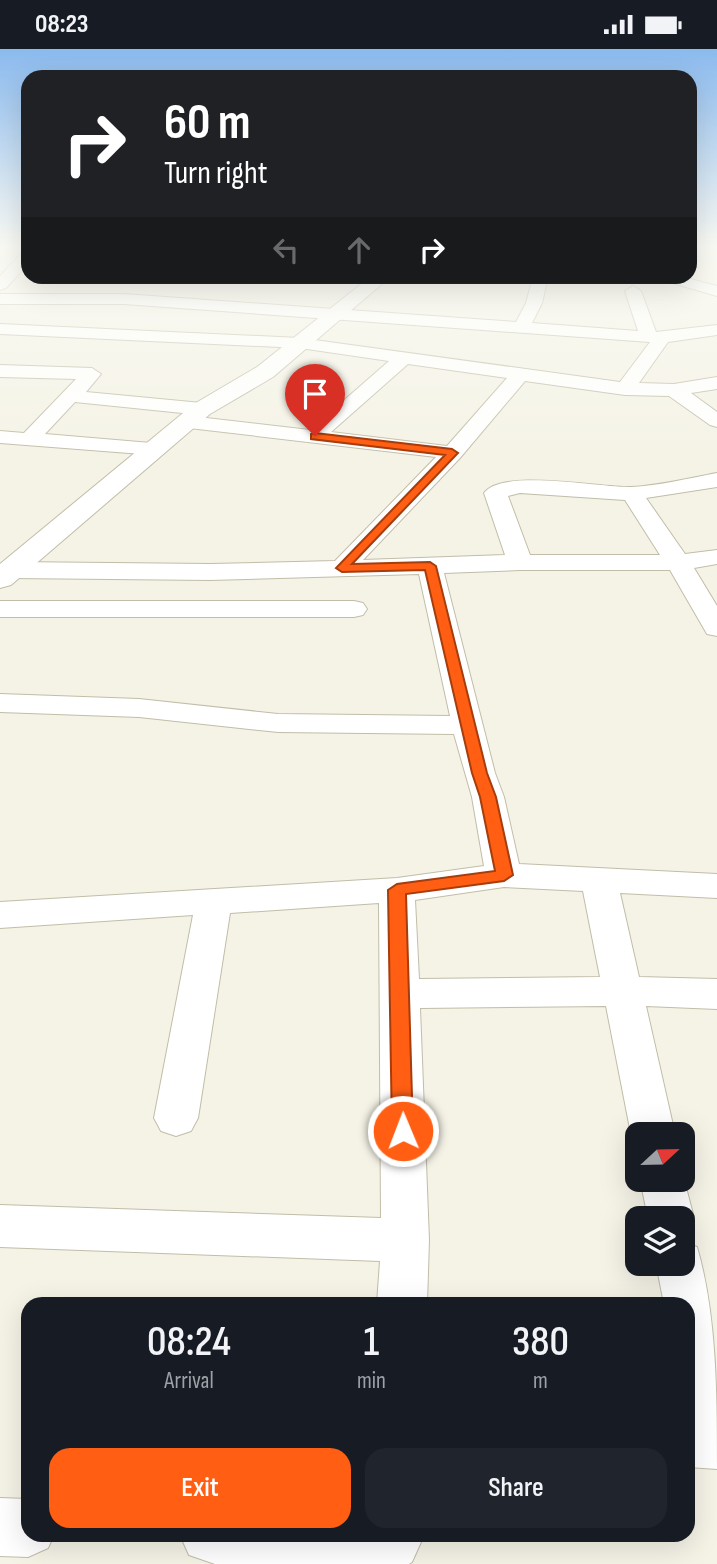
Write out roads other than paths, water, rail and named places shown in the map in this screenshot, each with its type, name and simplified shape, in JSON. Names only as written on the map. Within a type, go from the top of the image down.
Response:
[{"type":"street","points":[[99,332],[110,318]]},
{"type":"street","points":[[5,574],[195,415],[265,372],[331,318]]},
{"type":"street","points":[[399,318],[656,337],[712,330]]},
{"type":"street","points":[[522,327],[527,318]]},
{"type":"street","points":[[646,318],[656,337]]},
{"type":"street","points":[[0,329],[300,343],[625,389],[674,390],[717,383]]},
{"type":"street","points":[[625,389],[656,337]]},
{"type":"street","points":[[315,436],[404,358]]},
{"type":"street","points":[[0,371],[92,374],[30,438]]},
{"type":"street","points":[[342,568],[452,453],[521,375]]},
{"type":"street","points":[[674,390],[717,421]]},
{"type":"street","points":[[70,396],[315,436],[452,453]]},
{"type":"street","points":[[0,437],[155,449]]},
{"type":"street","points":[[520,562],[495,493],[519,486],[632,494],[717,480]]},
{"type":"street","points":[[632,494],[678,562],[717,628]]},
{"type":"street","points":[[5,574],[210,572],[520,562],[678,562],[717,557]]},
{"type":"street","points":[[430,566],[488,797],[504,875]]},
{"type":"street","points":[[0,609],[354,609]]},
{"type":"street","points":[[0,703],[139,708],[278,723],[468,725]]},
{"type":"street","points":[[3,919],[214,901],[397,890],[504,875],[717,886]]},
{"type":"street","points":[[599,881],[650,1122]]},
{"type":"street","points":[[397,890],[405,1240],[402,1297]]},
{"type":"street","points":[[176,1118],[214,901]]},
{"type":"street","points":[[400,994],[623,991],[717,994]]},
{"type":"street","points":[[0,1226],[405,1240]]},
{"type":"street","points":[[684,1276],[688,1297]]},
{"type":"street","points":[[695,1330],[717,1436]]},
{"type":"street","points":[[695,1440],[717,1442]]},
{"type":"street","points":[[0,1527],[21,1528]]},
{"type":"street","points":[[316,1542],[393,1547]]}]
